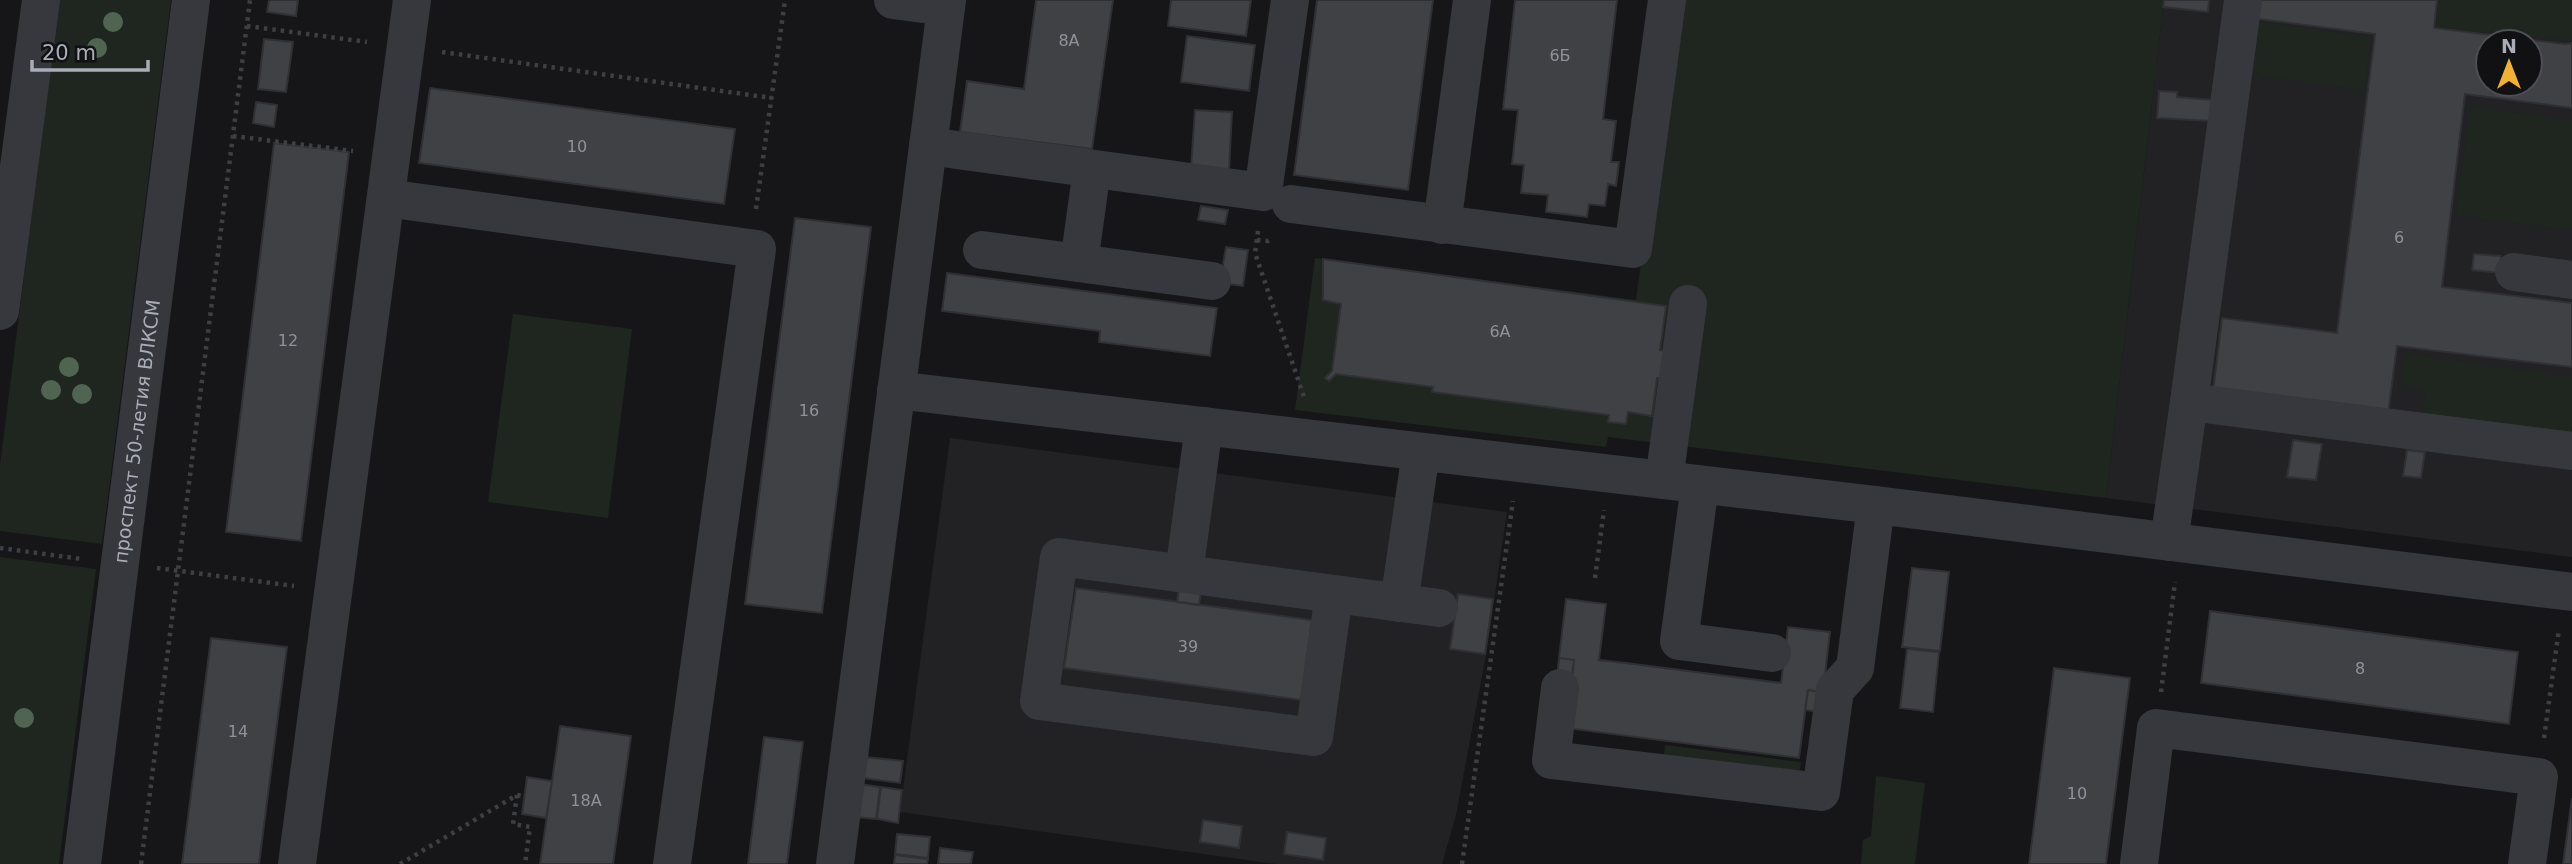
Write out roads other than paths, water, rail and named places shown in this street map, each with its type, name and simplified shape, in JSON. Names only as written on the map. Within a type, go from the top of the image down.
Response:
[{"type":"street","points":[[0,311],[41,0]]},
{"type":"street","name":"проспект 50-летия ВЛКСМ","points":[[82,864],[191,0]]},
{"type":"street","points":[[297,864],[412,0]]},
{"type":"street","points":[[835,864],[946,4],[893,0]]},
{"type":"street","points":[[928,146],[1263,192],[1290,0]]},
{"type":"street","points":[[1443,225],[1472,0]]},
{"type":"street","points":[[1291,204],[1633,248],[1667,0]]},
{"type":"street","points":[[2175,543],[2189,402],[2243,0]]},
{"type":"street","points":[[1079,263],[1092,169]]},
{"type":"street","points":[[386,198],[757,248],[672,864]]},
{"type":"street","points":[[982,250],[1212,281]]},
{"type":"street","points":[[2514,272],[2572,280]]},
{"type":"street","points":[[1688,304],[1679,641],[1772,653]]},
{"type":"street","points":[[896,390],[1876,505],[2568,591]]},
{"type":"street","points":[[2189,402],[2572,451]]},
{"type":"street","points":[[1184,573],[1204,426]]},
{"type":"street","points":[[1399,603],[1421,452]]},
{"type":"street","points":[[1560,688],[1551,760],[1821,792],[1835,690],[1855,668],[1876,505]]},
{"type":"street","points":[[1334,594],[1314,737],[1040,701],[1059,557],[1439,608]]},
{"type":"street","points":[[2139,864],[2156,728],[2539,777],[2526,864]]}]
